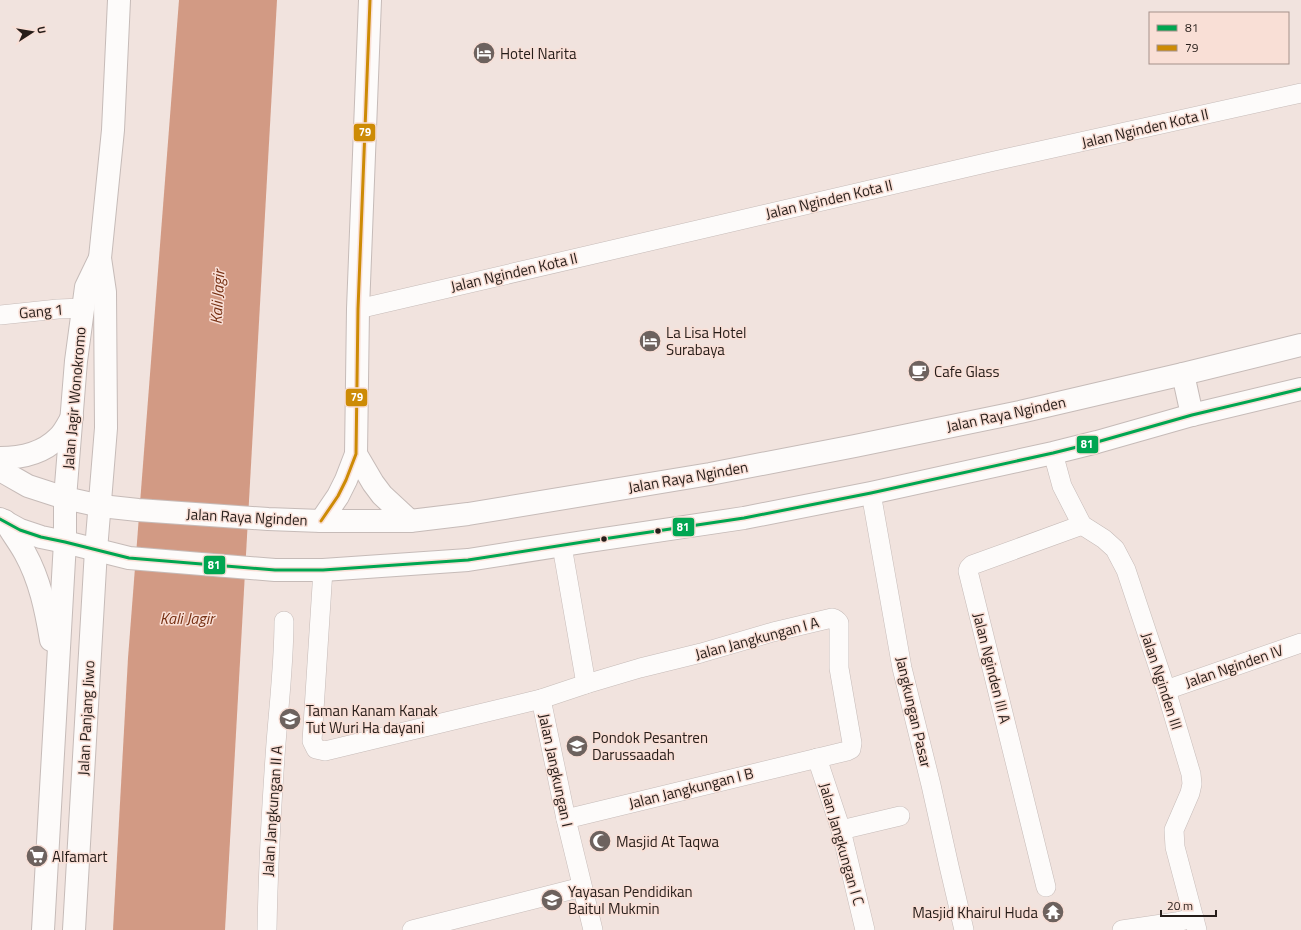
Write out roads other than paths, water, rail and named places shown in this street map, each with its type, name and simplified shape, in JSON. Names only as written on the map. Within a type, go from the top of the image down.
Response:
[{"type":"main road","name":"Jalan Jagir Wonokromo","points":[[101,506],[106,421],[105,292],[100,258],[112,130],[119,0]]},
{"type":"main road","points":[[321,521],[338,496],[356,454],[358,309],[370,0]]},
{"type":"main road","name":"Jalan Jagir Wonokromo","points":[[65,542],[65,498],[76,362],[86,287],[100,258]]},
{"type":"main road","name":"Jalan Raya Nginden","points":[[0,470],[28,486],[65,498],[101,506],[268,519],[321,521],[410,521],[468,514],[710,474],[848,448],[1020,412],[1301,345]]},
{"type":"main road","points":[[1183,374],[1192,415]]},
{"type":"main road","points":[[2,520],[20,530],[41,537],[129,558],[276,570],[323,570],[468,560],[744,518],[871,493],[1053,453],[1192,415],[1301,389]]},
{"type":"main road","points":[[0,458],[17,458],[46,447],[59,438],[72,416]]},
{"type":"main road","points":[[356,454],[382,495],[410,521]]},
{"type":"main road","name":"Jalan Panjang Jiwo","points":[[74,930],[96,550],[101,506]]},
{"type":"main road","points":[[2,520],[26,554],[40,587],[48,618],[58,678]]},
{"type":"main road","name":"Jalan Panjang Jiwo","points":[[43,930],[65,542]]},
{"type":"street","name":"Jalan Nginden Kota II","points":[[358,309],[990,162],[1301,93]]},
{"type":"street","name":"Gang 1","points":[[0,315],[83,308]]},
{"type":"street","points":[[1053,453],[1062,486],[1082,525]]},
{"type":"street","name":"Jangkungan Pasar","points":[[871,493],[902,668],[932,785],[964,930]]},
{"type":"street","name":"Jalan Nginden III","points":[[1082,525],[1104,539],[1115,549],[1126,570],[1166,690],[1191,774],[1192,784],[1190,793],[1174,830],[1174,838],[1175,847],[1196,924]]},
{"type":"street","name":"Jalan Nginden III A","points":[[1046,887],[968,571],[972,565],[1082,525]]},
{"type":"street","points":[[562,546],[586,684]]},
{"type":"street","points":[[323,570],[312,741],[316,748],[325,751],[541,700]]},
{"type":"street","name":"Jalan Jangkungan I A","points":[[586,684],[773,632],[832,618],[836,619],[838,623],[839,668],[852,743],[851,749],[847,751],[816,758]]},
{"type":"street","name":"Jalan Jangkungan II A","points":[[267,930],[275,757],[284,644],[284,621]]},
{"type":"street","name":"Jalan Nginden IV","points":[[1166,690],[1301,643]]},
{"type":"street","name":"Jalan Jangkungan I","points":[[586,684],[541,700],[566,819],[593,930]]},
{"type":"street","name":"Jalan Jangkungan I B","points":[[566,819],[816,758]]},
{"type":"street","name":"Jalan Jangkungan I C","points":[[816,758],[841,830],[865,930]]},
{"type":"street","points":[[841,830],[900,816]]},
{"type":"street","points":[[412,930],[582,887]]},
{"type":"street","points":[[1122,930],[1176,922],[1196,924]]},
{"type":"water","name":"Kali Jagir","points":[[179,0],[277,0],[225,930],[113,930],[128,658]]},
{"type":"place","name":"Hotel Narita","points":[[484,53]]},
{"type":"place","name":"La Lisa Hotel Surabaya","points":[[650,341]]},
{"type":"place","name":"Cafe Glass","points":[[919,371]]},
{"type":"place","name":"Taman Kanam Kanak Tut Wuri Ha dayani","points":[[290,719]]},
{"type":"place","name":"Pondok Pesantren Darussaadah","points":[[577,746]]},
{"type":"place","name":"Masjid At Taqwa","points":[[600,841]]},
{"type":"place","name":"Alfamart","points":[[37,856]]},
{"type":"place","name":"Yayasan Pendidikan Baitul Mukmin","points":[[552,900]]},
{"type":"place","name":"Masjid Khairul Huda","points":[[1053,912]]}]
